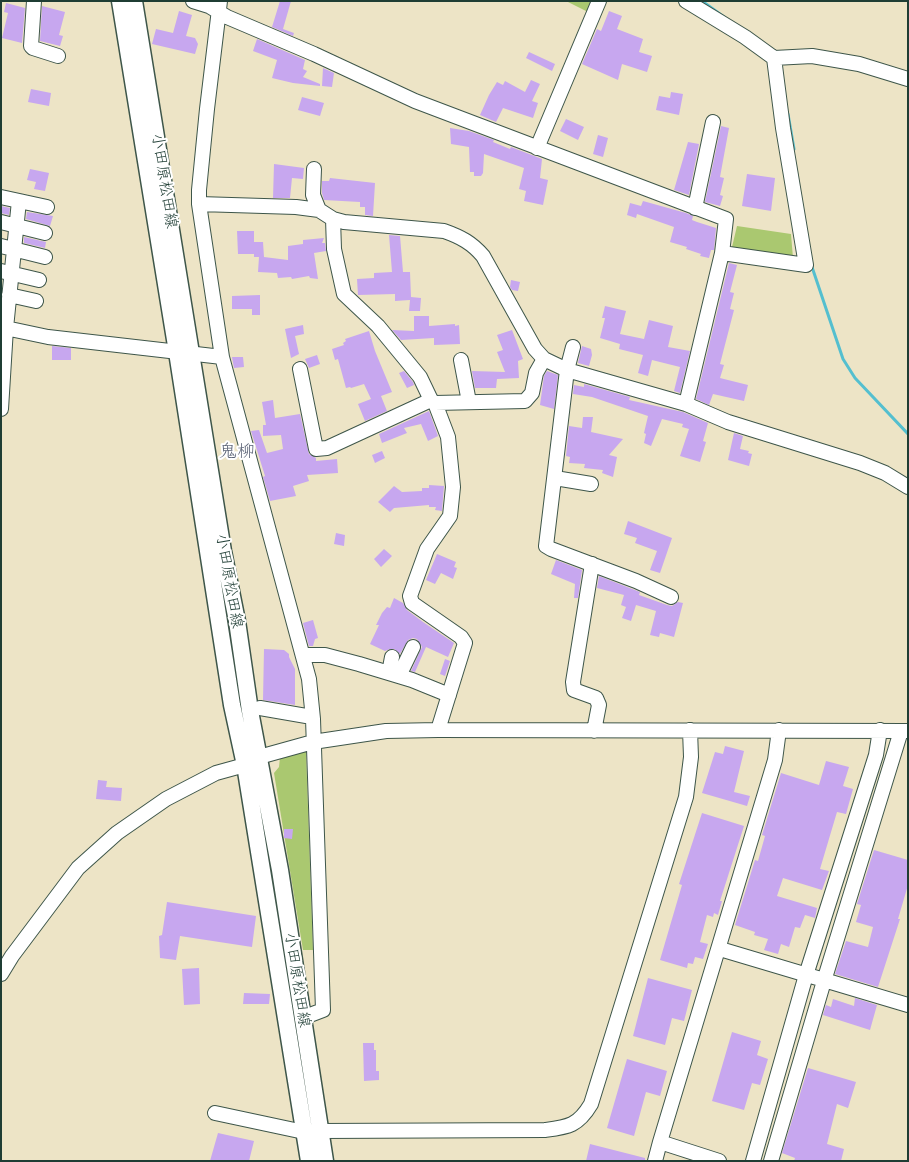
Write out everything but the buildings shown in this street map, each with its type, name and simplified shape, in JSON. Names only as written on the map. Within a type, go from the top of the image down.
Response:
[{"type":"main road","name":"小田原松田線","points":[[120,1],[185,353]]},
{"type":"main road","name":"小田原松田線","points":[[134,1],[185,353],[232,705],[252,761],[280,870],[302,1018],[312,1131],[309,1161]]},
{"type":"main road","name":"小田原松田線","points":[[252,761],[312,1131],[326,1161]]},
{"type":"street","points":[[34,1],[31,46],[32,48],[58,56]]},
{"type":"street","points":[[193,1],[209,6],[219,6]]},
{"type":"street","points":[[537,148],[599,1]]},
{"type":"street","points":[[686,1],[774,58],[812,56],[859,64],[908,79]]},
{"type":"street","points":[[219,6],[227,17],[314,54],[415,101],[726,219],[722,252],[686,404]]},
{"type":"street","points":[[219,6],[201,163],[199,204],[222,357],[310,679],[323,1010],[302,1018]]},
{"type":"street","points":[[722,252],[806,265],[783,128],[774,58]]},
{"type":"street","points":[[695,208],[713,122]]},
{"type":"street","points":[[314,169],[313,195],[319,210]]},
{"type":"street","points":[[1,197],[47,207]]},
{"type":"street","points":[[1,409],[7,297],[7,248],[16,226],[19,201]]},
{"type":"street","points":[[199,204],[296,207],[319,210],[333,219],[344,222],[444,231],[458,236],[473,244],[483,256],[535,349],[544,359],[567,370],[686,404],[728,422],[860,463],[908,487]]},
{"type":"street","points":[[333,219],[334,249],[344,294],[378,326],[420,377],[433,401],[448,437],[453,487],[450,516],[428,549],[410,596],[412,603],[461,637],[465,643],[438,730]]},
{"type":"street","points":[[1,222],[45,233]]},
{"type":"street","points":[[7,248],[45,257]]},
{"type":"street","points":[[6,272],[39,280]]},
{"type":"street","points":[[7,297],[36,301]]},
{"type":"street","points":[[4,334],[48,336],[222,357]]},
{"type":"street","points":[[573,346],[567,370],[546,546],[671,596]]},
{"type":"street","points":[[300,369],[316,449],[327,448],[433,401],[525,401],[532,393],[536,373],[544,359]]},
{"type":"street","points":[[461,360],[469,402]]},
{"type":"street","points":[[555,478],[591,484]]},
{"type":"street","points":[[592,564],[573,682],[574,690],[596,698],[599,705],[594,731]]},
{"type":"street","points":[[394,674],[413,647]]},
{"type":"street","points":[[304,655],[325,656],[394,674],[449,695]]},
{"type":"street","points":[[392,657],[394,674]]},
{"type":"street","points":[[260,708],[312,717]]},
{"type":"street","points":[[1,974],[12,956],[78,868],[118,833],[166,798],[216,773],[313,742],[386,731],[438,730],[904,731],[873,821],[771,1161]]},
{"type":"street","points":[[214,1113],[312,1131],[544,1130],[571,1125],[585,1115],[591,1104],[686,797],[691,757],[690,730]]},
{"type":"street","points":[[655,1161],[776,760],[779,730]]},
{"type":"street","points":[[753,1161],[806,975],[876,755],[880,730]]},
{"type":"street","points":[[858,816],[873,821]]},
{"type":"street","points":[[720,949],[908,1005]]},
{"type":"street","points":[[660,1142],[719,1161]]},
{"type":"green space","points":[[566,1],[592,1],[588,12]]},
{"type":"green space","points":[[737,226],[791,234],[793,258],[732,247]]},
{"type":"green space","points":[[306,751],[313,950],[303,950],[274,773],[279,767],[280,757]]},
{"type":"waterway","points":[[702,1],[724,17]]},
{"type":"waterway","points":[[788,114],[794,149]]},
{"type":"waterway","points":[[811,264],[843,359],[855,378],[908,434]]},
{"type":"district","name":"鬼柳","points":[[237,452]]}]
